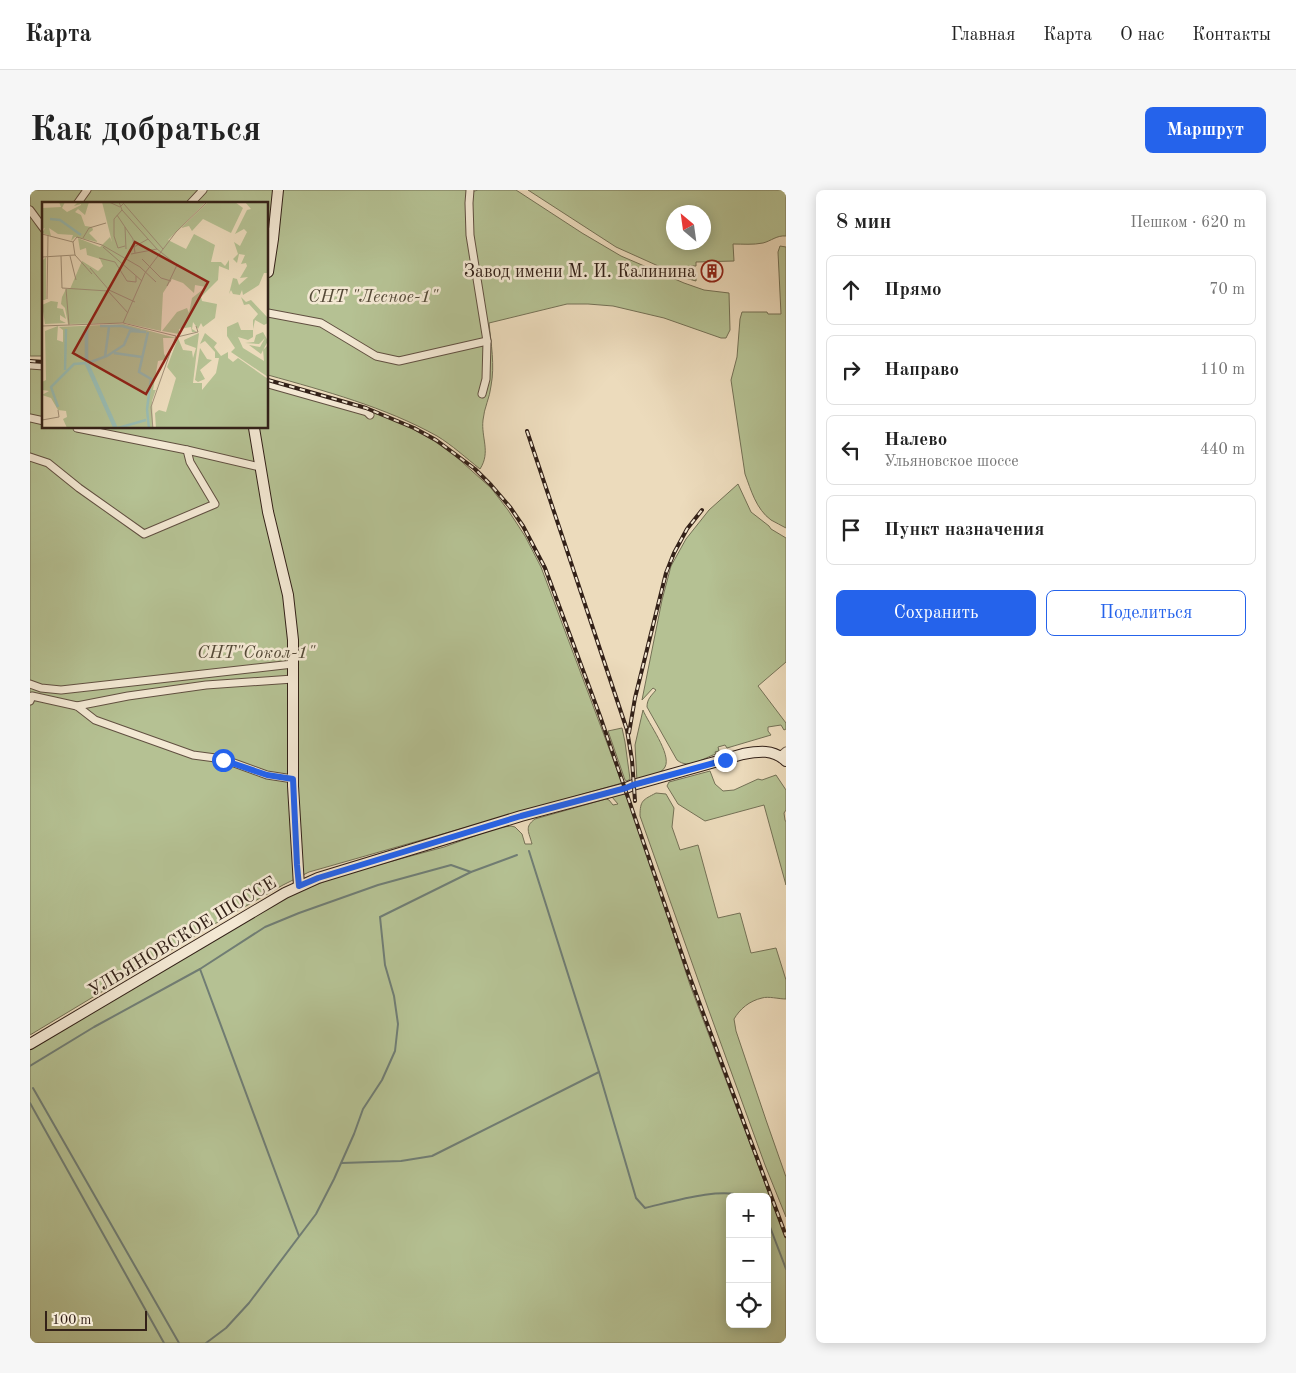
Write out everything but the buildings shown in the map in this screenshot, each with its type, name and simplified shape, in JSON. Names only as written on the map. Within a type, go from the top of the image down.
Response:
[{"type":"main road","points":[[269,265],[278,190]]},
{"type":"main road","points":[[254,429],[268,512],[288,595],[293,640],[293,779],[299,886]]},
{"type":"main road","name":"УЛЬЯНОВСКОЕ ШОССЕ","points":[[30,1044],[285,893],[318,878],[521,816],[743,754],[764,751],[784,756]]},
{"type":"street","points":[[78,202],[87,190]]},
{"type":"street","points":[[192,202],[202,190]]},
{"type":"street","points":[[470,190],[468,203],[470,235],[487,341],[486,379],[482,394]]},
{"type":"street","points":[[30,210],[42,226]]},
{"type":"street","points":[[269,314],[321,323],[376,356],[399,361],[487,341]]},
{"type":"street","points":[[269,384],[367,412],[370,415]]},
{"type":"street","points":[[82,429],[260,467]]},
{"type":"street","points":[[30,457],[48,463],[79,488],[144,534],[215,504],[190,462],[187,450]]},
{"type":"street","points":[[30,684],[41,688],[61,690],[293,664]]},
{"type":"street","points":[[31,699],[77,706],[128,696],[206,685],[293,679]]},
{"type":"street","points":[[77,706],[95,720],[193,755],[223,760],[267,775],[293,779]]},
{"type":"green space","name":"СНТ \"Лесное-1\"","points":[[30,190],[471,190],[471,192],[478,190],[516,190],[621,256],[704,290],[729,293],[730,330],[726,338],[721,338],[664,318],[613,306],[588,304],[567,304],[489,323],[493,370],[483,420],[485,457],[480,469],[454,447],[437,436],[397,416],[311,387],[269,375],[269,202],[42,202],[42,356],[30,356]]},
{"type":"green space","points":[[528,190],[786,190],[786,236],[780,236],[759,244],[733,244],[734,261],[696,262],[696,266],[691,266],[691,277],[696,277],[696,281],[685,278],[616,247]]},
{"type":"green space","points":[[780,246],[786,247],[786,528],[766,516],[758,505],[749,486],[745,474],[731,380],[737,357],[742,312],[781,314],[778,252]]},
{"type":"green space","name":"СНТ\"Сокол-1\"","points":[[30,363],[42,364],[42,429],[269,429],[269,382],[387,417],[413,429],[452,453],[491,488],[525,536],[541,567],[622,783],[309,872],[211,926],[30,1035]]},
{"type":"green space","points":[[738,484],[751,512],[771,529],[786,538],[786,662],[758,686],[786,723],[786,729],[784,730],[781,725],[768,727],[771,735],[727,748],[725,745],[718,747],[719,751],[715,752],[716,754],[691,764],[686,764],[677,760],[647,707],[651,696],[656,690],[653,688],[642,700],[662,600],[671,566],[686,539],[709,510]]},
{"type":"green space","points":[[643,710],[662,747],[666,761],[663,770],[637,781],[635,745]]},
{"type":"green space","points":[[622,728],[630,779],[627,781],[625,780],[608,731]]},
{"type":"green space","points":[[710,771],[715,784],[723,791],[734,790],[758,779],[762,780],[776,775],[786,790],[786,810],[784,813],[786,822],[786,885],[764,805],[705,821],[678,804],[667,786],[669,782]]},
{"type":"green space","points":[[623,793],[635,817],[690,985],[769,1193],[726,1193],[726,1328],[771,1328],[771,1199],[786,1239],[786,1343],[30,1343],[30,1050],[290,895],[341,875],[444,847],[497,828],[515,827],[522,834],[525,844],[532,844],[528,827],[535,819],[606,799],[613,805],[618,804],[612,797]]},
{"type":"green space","points":[[656,793],[666,794],[674,808],[672,827],[680,850],[698,845],[718,918],[740,913],[751,953],[776,948],[786,980],[786,999],[764,997],[757,999],[745,1006],[734,1019],[736,1031],[786,1177],[786,1217],[765,1165],[640,816],[643,801]]},
{"type":"waterway","points":[[529,851],[599,1072],[636,1198],[645,1208],[696,1196],[726,1193]]},
{"type":"waterway","points":[[206,1343],[226,1328],[249,1303],[316,1214],[334,1179],[363,1109],[382,1080],[395,1051],[398,1024],[394,996],[385,965],[380,917],[471,872],[517,855]]},
{"type":"waterway","points":[[30,1066],[94,1027],[200,969],[265,927],[378,885],[451,865],[471,872]]},
{"type":"waterway","points":[[200,969],[299,1236]]},
{"type":"waterway","points":[[342,1163],[401,1161],[432,1156],[599,1072]]},
{"type":"waterway","points":[[33,1088],[179,1343]]},
{"type":"waterway","points":[[30,1103],[164,1343]]},
{"type":"waterway","points":[[771,1230],[786,1269]]},
{"type":"railway","points":[[30,361],[42,362]]},
{"type":"railway","points":[[269,380],[366,408],[414,428],[436,440],[475,469],[510,507],[523,526],[545,568],[600,716],[689,975],[786,1236]]},
{"type":"railway","points":[[527,431],[627,730],[632,760],[635,801]]},
{"type":"railway","points":[[629,733],[635,698],[666,573],[687,529],[702,510]]},
{"type":"place","name":"Завод имени М. И. Калинина","points":[[712,271]]},
{"type":"route","points":[[223,760],[267,775],[293,779],[299,886],[318,878],[521,816],[725,760]]}]
